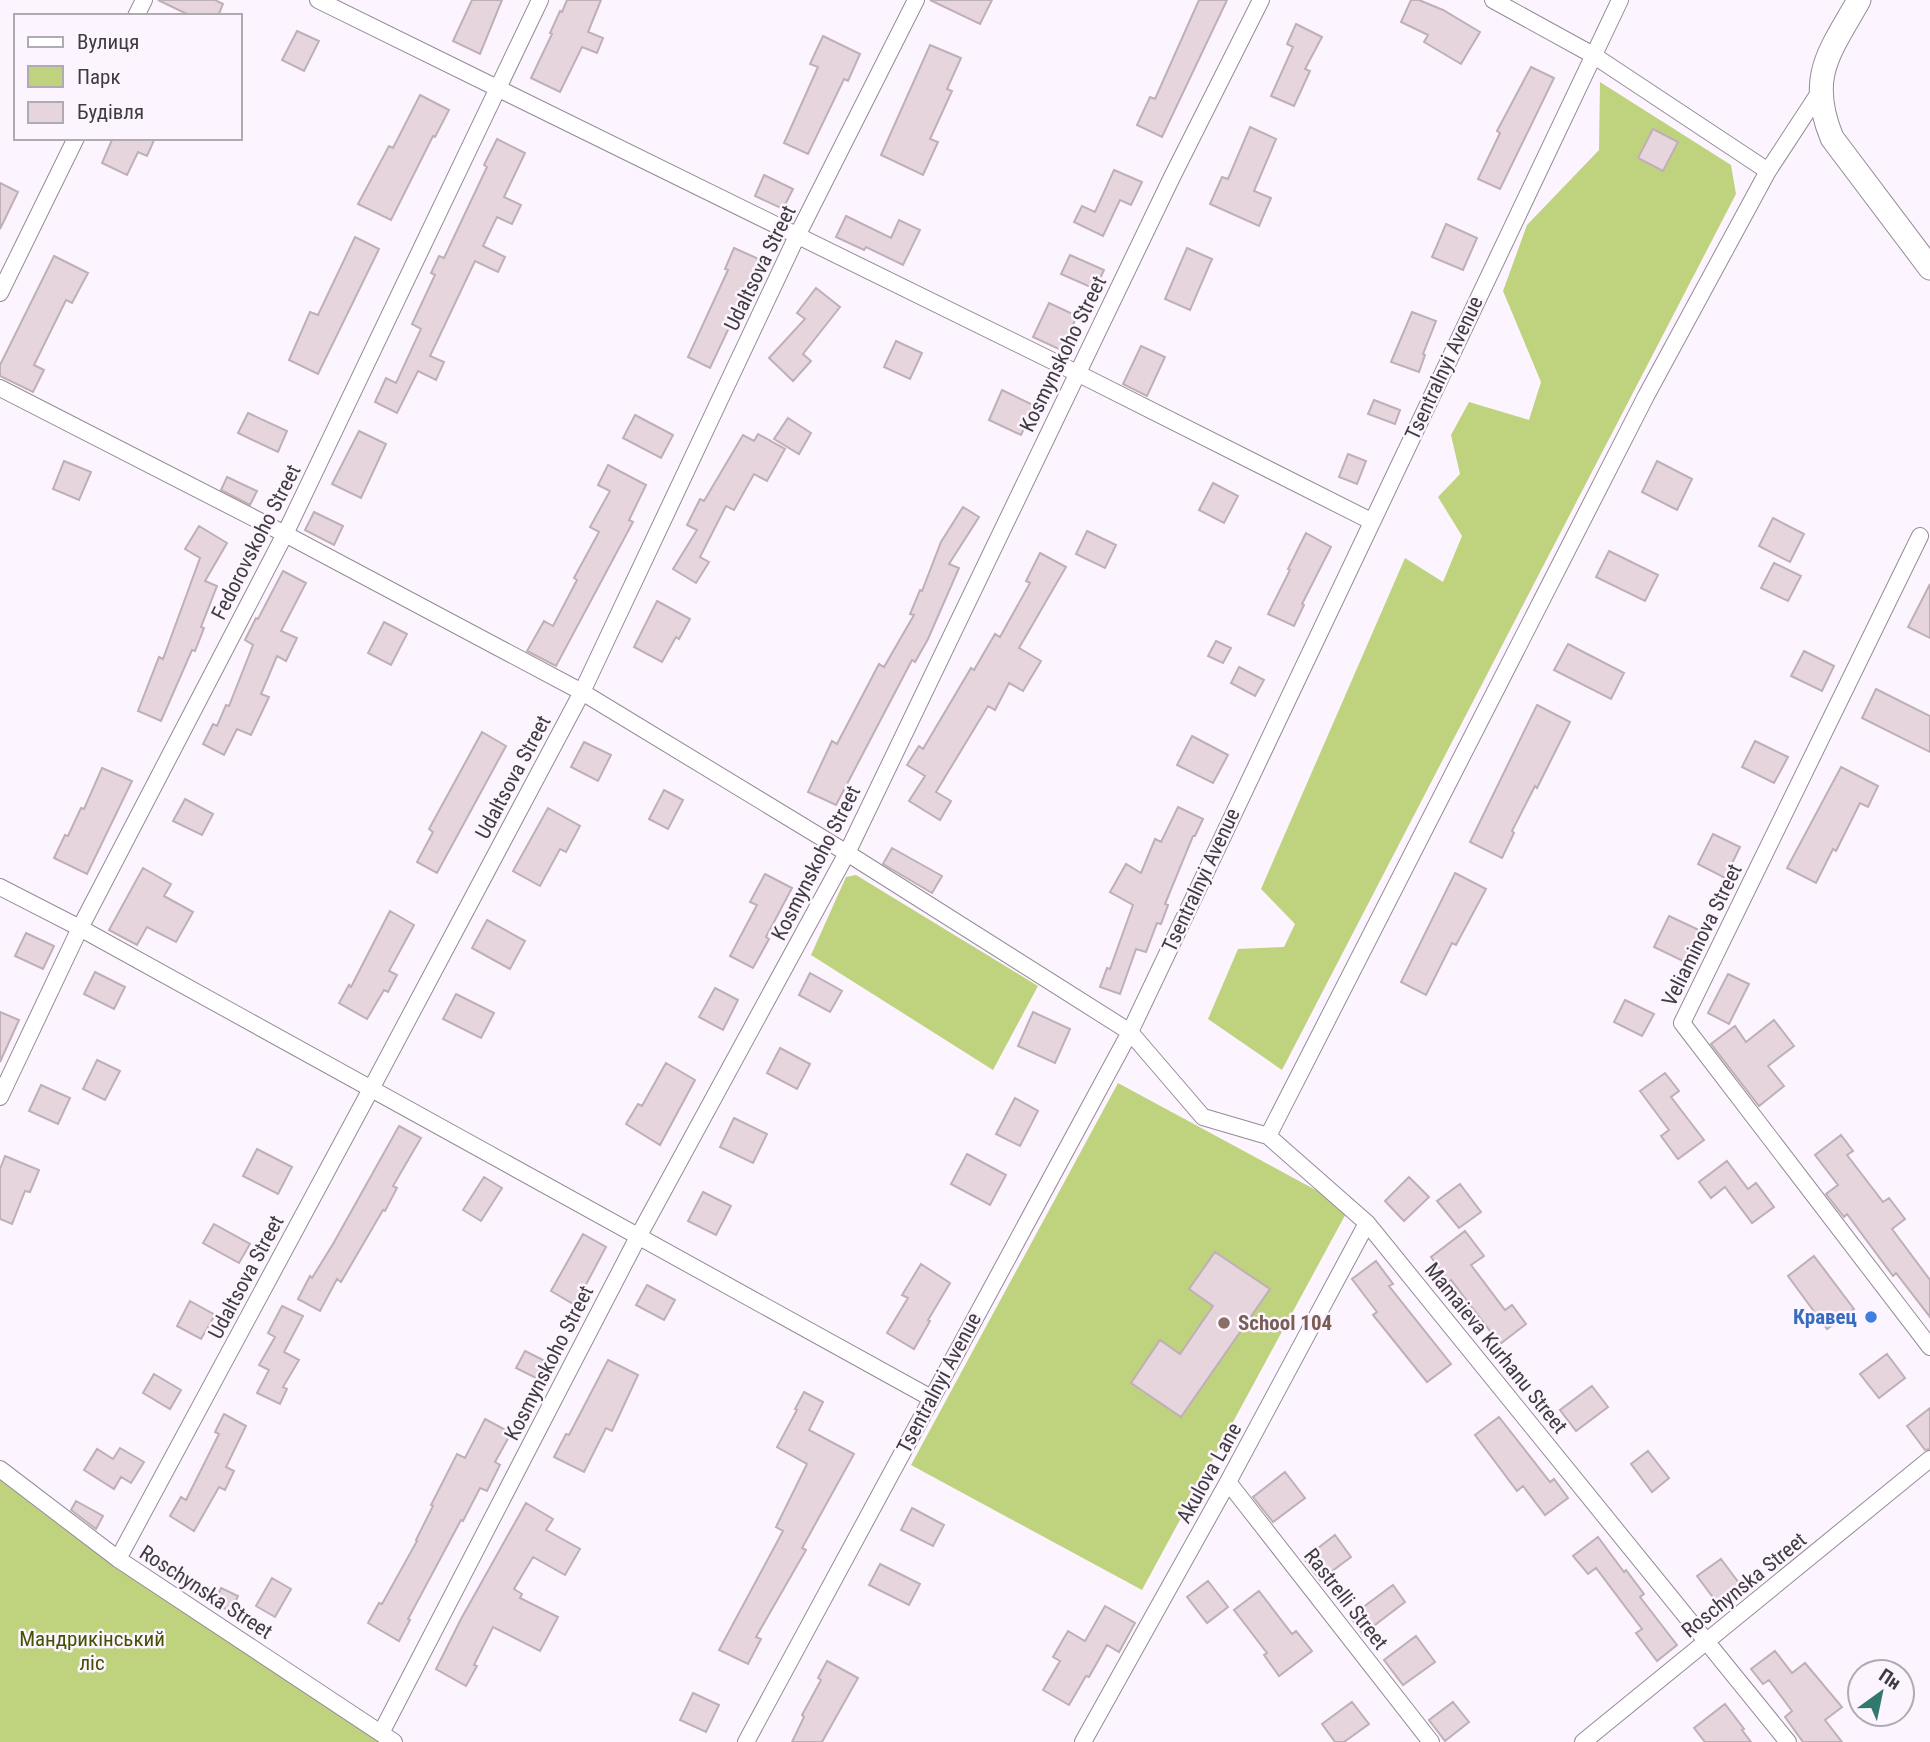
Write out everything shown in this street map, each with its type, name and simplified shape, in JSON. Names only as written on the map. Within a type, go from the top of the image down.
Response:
[{"type":"main road","points":[[1859,0],[1825,59],[1819,93],[1823,115],[1832,138],[1930,268]]},
{"type":"street","points":[[318,0],[1077,373],[1371,521]]},
{"type":"street","name":"Fedorovskoho Street","points":[[0,1097],[80,928],[285,534],[540,0]]},
{"type":"street","name":"Udaltsova Street","points":[[118,1559],[582,692],[797,236],[916,0]]},
{"type":"street","name":"Kosmynskoho Street","points":[[387,1737],[638,1237],[847,853],[1172,177],[1261,0]]},
{"type":"street","points":[[1493,0],[1592,55],[1768,171]]},
{"type":"street","name":"Tsentralnyi Avenue","points":[[746,1742],[1130,1032],[1620,0]]},
{"type":"street","points":[[1268,1136],[1646,396],[1768,171],[1819,93]]},
{"type":"street","points":[[0,293],[75,140]]},
{"type":"street","name":"Mamaieva Kurhanu Street","points":[[0,388],[285,534],[582,692],[847,853],[1130,1032],[1203,1117],[1268,1136],[1367,1223],[1709,1641],[1788,1742]]},
{"type":"street","name":"Veliaminova Street","points":[[1920,537],[1682,1023],[1930,1347]]},
{"type":"street","points":[[0,887],[80,928],[930,1398]]},
{"type":"street","name":"Akulova Lane","points":[[1083,1742],[1228,1482],[1367,1223]]},
{"type":"street","name":"Roschynska Street","points":[[1583,1742],[1930,1459]]},
{"type":"street","name":"Roschynska Street","points":[[0,1469],[118,1559],[387,1737]]},
{"type":"street","name":"Rastrelli Street","points":[[1228,1482],[1432,1742]]},
{"type":"green space","points":[[1600,82],[1731,165],[1736,194],[1282,1070],[1208,1019],[1238,949],[1284,947],[1295,924],[1261,889],[1405,558],[1443,582],[1462,536],[1438,497],[1460,474],[1451,435],[1469,402],[1529,420],[1541,382],[1503,291],[1527,225],[1599,150]]},
{"type":"green space","points":[[856,875],[1038,986],[993,1070],[811,955],[846,877]]},
{"type":"green space","points":[[1118,1083],[1349,1208],[1142,1590],[911,1465]]},
{"type":"green space","name":"Мандрикінський ліс","points":[[0,1469],[394,1742],[0,1742]]},
{"type":"building","points":[[158,0],[215,0],[223,4],[219,14],[187,14]]},
{"type":"building","points":[[472,0],[502,0],[480,54],[453,41]]},
{"type":"building","points":[[567,0],[601,0],[588,32],[603,38],[597,53],[582,47],[560,92],[531,78]]},
{"type":"building","points":[[930,0],[992,0],[980,24]]},
{"type":"building","points":[[1199,0],[1227,0],[1162,137],[1137,125],[1150,97],[1155,99]]},
{"type":"building","points":[[1411,0],[1419,0],[1443,10],[1480,32],[1461,64],[1424,42],[1428,35],[1401,22]]},
{"type":"building","points":[[1296,24],[1322,37],[1305,69],[1310,71],[1294,106],[1271,96],[1293,47],[1287,44]]},
{"type":"building","points":[[297,31],[319,41],[304,71],[282,60]]},
{"type":"building","points":[[823,36],[860,54],[848,81],[844,79],[808,154],[784,143],[818,67],[810,64]]},
{"type":"building","points":[[930,45],[961,58],[947,89],[952,91],[930,139],[938,142],[923,175],[881,155]]},
{"type":"building","points":[[1531,67],[1554,78],[1500,189],[1478,179],[1500,133],[1497,131]]},
{"type":"building","points":[[420,95],[449,110],[391,220],[358,204],[389,146],[393,148]]},
{"type":"building","points":[[1250,127],[1276,139],[1254,191],[1271,198],[1259,226],[1210,204],[1222,177],[1228,179]]},
{"type":"building","points":[[1653,129],[1678,142],[1663,171],[1638,158]]},
{"type":"building","points":[[497,139],[525,153],[504,197],[521,205],[512,224],[497,217],[483,246],[505,257],[498,272],[475,261],[430,356],[444,362],[436,380],[418,371],[397,413],[375,402],[386,378],[396,383],[421,329],[412,324],[435,275],[431,273],[439,256],[444,258],[487,167],[484,165]]},
{"type":"building","points":[[112,140],[154,140],[147,156],[138,152],[127,175],[102,163]]},
{"type":"building","points":[[1114,170],[1142,182],[1131,205],[1120,200],[1103,236],[1074,222],[1082,206],[1095,212]]},
{"type":"building","points":[[764,175],[793,189],[783,209],[755,196]]},
{"type":"building","points":[[0,183],[18,192],[0,229]]},
{"type":"building","points":[[846,216],[891,238],[899,220],[920,230],[903,265],[866,247],[864,250],[836,237]]},
{"type":"building","points":[[1446,224],[1477,238],[1463,270],[1432,257]]},
{"type":"building","points":[[355,237],[379,249],[318,374],[289,360],[310,312],[318,315]]},
{"type":"building","points":[[734,248],[761,260],[710,368],[688,357],[728,270],[725,269]]},
{"type":"building","points":[[1187,248],[1212,259],[1190,310],[1165,299]]},
{"type":"building","points":[[1070,255],[1104,270],[1095,289],[1061,274]]},
{"type":"building","points":[[54,256],[88,273],[72,303],[66,300],[34,365],[44,370],[33,392],[0,376],[0,365]]},
{"type":"building","points":[[816,288],[840,307],[803,354],[811,361],[793,381],[769,358],[805,319],[797,313]]},
{"type":"building","points":[[1049,303],[1077,316],[1061,350],[1033,337]]},
{"type":"building","points":[[1412,312],[1436,321],[1419,372],[1391,362]]},
{"type":"building","points":[[896,341],[922,353],[910,379],[884,367]]},
{"type":"building","points":[[1141,346],[1165,357],[1147,396],[1123,384]]},
{"type":"building","points":[[1002,390],[1035,406],[1021,435],[989,420]]},
{"type":"building","points":[[1374,400],[1400,410],[1395,424],[1368,414]]},
{"type":"building","points":[[248,413],[287,431],[278,452],[238,433]]},
{"type":"building","points":[[635,415],[673,435],[661,458],[623,438]]},
{"type":"building","points":[[788,418],[811,433],[799,454],[774,439]]},
{"type":"building","points":[[359,431],[386,444],[361,498],[332,484]]},
{"type":"building","points":[[758,434],[785,449],[767,481],[754,474],[734,510],[726,506],[700,557],[709,562],[696,583],[673,569],[697,530],[687,525],[700,499],[704,501],[743,435],[754,441]]},
{"type":"building","points":[[1348,454],[1366,461],[1357,484],[1339,477]]},
{"type":"building","points":[[64,461],[91,472],[79,500],[53,489]]},
{"type":"building","points":[[1657,461],[1692,479],[1677,510],[1642,492]]},
{"type":"building","points":[[608,465],[646,485],[629,520],[633,522],[556,666],[527,651],[544,621],[553,626],[577,580],[574,578],[599,532],[590,527],[610,491],[598,485]]},
{"type":"building","points":[[227,477],[257,491],[250,505],[221,490]]},
{"type":"building","points":[[1213,483],[1238,496],[1224,523],[1199,510]]},
{"type":"building","points":[[963,507],[979,517],[949,564],[959,568],[928,639],[915,662],[912,660],[836,805],[808,792],[832,741],[837,744],[879,664],[884,667],[914,615],[910,614],[941,542]]},
{"type":"building","points":[[314,512],[343,526],[334,545],[305,530]]},
{"type":"building","points":[[1773,518],[1804,534],[1790,562],[1759,546]]},
{"type":"building","points":[[199,526],[227,543],[205,581],[217,586],[201,627],[204,628],[161,721],[138,711],[159,657],[163,659],[200,558],[185,549]]},
{"type":"building","points":[[1087,531],[1116,545],[1105,568],[1076,554]]},
{"type":"building","points":[[1306,533],[1331,547],[1294,626],[1268,614]]},
{"type":"building","points":[[1609,551],[1658,575],[1645,601],[1596,577]]},
{"type":"building","points":[[1040,553],[1066,567],[1019,648],[1041,661],[1023,691],[1009,683],[995,710],[988,706],[936,792],[951,801],[940,820],[909,801],[925,776],[907,765],[919,746],[923,749],[971,668],[974,670],[995,634],[1000,637],[1030,583],[1026,581]]},
{"type":"building","points":[[1774,563],[1801,576],[1788,601],[1761,588]]},
{"type":"building","points":[[283,571],[306,583],[281,631],[297,638],[286,661],[277,656],[261,694],[269,697],[251,735],[237,729],[224,755],[203,744],[213,724],[217,726],[226,705],[229,706],[253,645],[245,640]]},
{"type":"building","points":[[1930,584],[1930,638],[1908,627]]},
{"type":"building","points":[[657,601],[690,619],[662,662],[634,647]]},
{"type":"building","points":[[384,622],[407,634],[391,665],[368,653]]},
{"type":"building","points":[[1216,641],[1231,648],[1223,663],[1208,656]]},
{"type":"building","points":[[1568,644],[1624,673],[1611,699],[1554,670]]},
{"type":"building","points":[[1804,651],[1834,666],[1822,691],[1791,676]]},
{"type":"building","points":[[1239,667],[1264,680],[1255,696],[1231,683]]},
{"type":"building","points":[[1876,689],[1930,716],[1930,752],[1862,718]]},
{"type":"building","points":[[1537,705],[1570,722],[1512,831],[1514,833],[1502,858],[1470,842]]},
{"type":"building","points":[[482,732],[506,746],[437,873],[417,862],[433,832],[429,829]]},
{"type":"building","points":[[1192,736],[1228,755],[1213,783],[1177,765]]},
{"type":"building","points":[[1755,741],[1788,757],[1774,783],[1742,767]]},
{"type":"building","points":[[584,742],[611,755],[598,781],[571,767]]},
{"type":"building","points":[[1841,767],[1878,786],[1868,807],[1860,803],[1836,851],[1833,849],[1816,883],[1787,868]]},
{"type":"building","points":[[102,768],[132,781],[87,874],[54,858],[81,808],[84,809]]},
{"type":"building","points":[[664,790],[683,800],[668,829],[649,819]]},
{"type":"building","points":[[185,799],[213,814],[202,835],[173,821]]},
{"type":"building","points":[[1178,807],[1203,819],[1193,836],[1165,904],[1168,905],[1161,924],[1157,923],[1146,952],[1136,949],[1120,994],[1100,987],[1107,968],[1110,969],[1133,905],[1110,892],[1126,864],[1141,873],[1155,839],[1161,842]]},
{"type":"building","points":[[548,808],[580,826],[566,852],[560,849],[540,886],[513,871]]},
{"type":"building","points":[[1713,834],[1740,847],[1725,878],[1698,864]]},
{"type":"building","points":[[892,848],[942,876],[932,893],[883,864]]},
{"type":"building","points":[[143,868],[171,884],[164,896],[193,912],[176,942],[147,927],[137,945],[109,930]]},
{"type":"building","points":[[1455,873],[1486,889],[1456,945],[1452,943],[1426,995],[1401,982]]},
{"type":"building","points":[[765,874],[792,888],[753,968],[730,956],[757,905],[750,902]]},
{"type":"building","points":[[390,911],[414,925],[389,971],[397,975],[388,992],[384,990],[367,1019],[339,1003],[349,985],[351,987]]},
{"type":"building","points":[[1669,916],[1701,931],[1685,962],[1654,947]]},
{"type":"building","points":[[487,920],[525,941],[510,969],[472,948]]},
{"type":"building","points":[[26,933],[54,946],[43,969],[15,956]]},
{"type":"building","points":[[95,972],[125,987],[114,1009],[84,994]]},
{"type":"building","points":[[810,973],[842,991],[830,1012],[799,995]]},
{"type":"building","points":[[1728,974],[1749,984],[1729,1024],[1708,1013]]},
{"type":"building","points":[[715,988],[738,1000],[723,1030],[699,1017]]},
{"type":"building","points":[[456,994],[494,1013],[481,1038],[443,1019]]},
{"type":"building","points":[[1625,1000],[1654,1014],[1642,1036],[1614,1022]]},
{"type":"building","points":[[0,1012],[19,1020],[0,1062]]},
{"type":"building","points":[[1033,1012],[1070,1029],[1055,1063],[1018,1046]]},
{"type":"building","points":[[1774,1020],[1794,1046],[1768,1066],[1784,1086],[1759,1106],[1711,1044],[1735,1026],[1746,1042]]},
{"type":"building","points":[[780,1048],[810,1064],[797,1089],[767,1073]]},
{"type":"building","points":[[97,1060],[120,1071],[105,1100],[83,1089]]},
{"type":"building","points":[[666,1063],[695,1080],[660,1145],[626,1124],[638,1104],[642,1106]]},
{"type":"building","points":[[1665,1073],[1679,1091],[1671,1097],[1704,1140],[1678,1159],[1661,1136],[1669,1130],[1640,1091]]},
{"type":"building","points":[[41,1085],[70,1098],[58,1124],[29,1111]]},
{"type":"building","points":[[1015,1098],[1038,1111],[1020,1146],[996,1134]]},
{"type":"building","points":[[734,1118],[767,1134],[753,1163],[720,1147]]},
{"type":"building","points":[[399,1126],[421,1138],[393,1186],[397,1188],[385,1211],[383,1210],[341,1282],[337,1279],[320,1311],[298,1299],[310,1276],[312,1278],[333,1244]]},
{"type":"building","points":[[1841,1135],[1853,1151],[1847,1155],[1883,1202],[1889,1198],[1905,1219],[1892,1229],[1930,1280],[1930,1317],[1896,1273],[1893,1276],[1847,1214],[1844,1217],[1826,1194],[1838,1185],[1815,1155]]},
{"type":"building","points":[[257,1149],[292,1167],[278,1194],[243,1176]]},
{"type":"building","points":[[967,1154],[1006,1175],[990,1205],[951,1184]]},
{"type":"building","points":[[5,1156],[39,1170],[30,1192],[25,1191],[12,1224],[0,1219],[0,1169]]},
{"type":"building","points":[[1727,1161],[1748,1189],[1756,1183],[1774,1207],[1752,1223],[1725,1187],[1711,1198],[1699,1182]]},
{"type":"building","points":[[484,1177],[502,1188],[481,1221],[463,1210]]},
{"type":"building","points":[[1409,1177],[1429,1197],[1404,1221],[1385,1201]]},
{"type":"building","points":[[1460,1184],[1481,1212],[1459,1228],[1437,1201]]},
{"type":"building","points":[[703,1192],[731,1206],[716,1235],[688,1221]]},
{"type":"building","points":[[214,1224],[250,1244],[239,1263],[203,1243]]},
{"type":"building","points":[[1465,1231],[1484,1256],[1471,1265],[1505,1310],[1512,1305],[1526,1324],[1500,1344],[1431,1257]]},
{"type":"building","points":[[583,1234],[606,1247],[575,1305],[551,1291]]},
{"type":"building","name":"School 104","points":[[1215,1252],[1270,1289],[1181,1417],[1131,1383],[1160,1340],[1180,1354],[1213,1306],[1189,1289]]},
{"type":"building","points":[[1814,1256],[1854,1309],[1827,1329],[1788,1276]]},
{"type":"building","points":[[1376,1261],[1393,1284],[1389,1286],[1451,1364],[1427,1382],[1373,1315],[1377,1312],[1352,1279]]},
{"type":"building","points":[[921,1264],[950,1283],[914,1349],[887,1333],[908,1298],[902,1295]]},
{"type":"building","points":[[647,1285],[675,1300],[664,1320],[636,1305]]},
{"type":"building","points":[[190,1301],[215,1315],[201,1339],[177,1326]]},
{"type":"building","points":[[282,1306],[303,1316],[284,1352],[299,1360],[283,1387],[287,1389],[280,1404],[257,1393],[269,1370],[259,1365],[275,1337],[268,1333]]},
{"type":"building","points":[[525,1351],[549,1363],[540,1380],[516,1368]]},
{"type":"building","points":[[1887,1354],[1905,1378],[1879,1398],[1860,1374]]},
{"type":"building","points":[[608,1360],[638,1375],[612,1431],[606,1428],[584,1472],[554,1457],[566,1434],[569,1435]]},
{"type":"building","points":[[154,1374],[181,1390],[170,1409],[143,1393]]},
{"type":"building","points":[[1592,1386],[1608,1407],[1576,1431],[1560,1410]]},
{"type":"building","points":[[804,1392],[823,1402],[809,1430],[854,1454],[802,1548],[806,1550],[756,1637],[761,1639],[748,1664],[719,1650],[783,1531],[776,1527],[807,1464],[777,1447]]},
{"type":"building","points":[[1930,1408],[1930,1449],[1925,1450],[1907,1426]]},
{"type":"building","points":[[224,1414],[246,1426],[226,1467],[234,1471],[225,1490],[219,1487],[194,1531],[170,1516],[181,1497],[186,1500],[219,1434],[215,1432]]},
{"type":"building","points":[[1499,1417],[1550,1482],[1554,1479],[1568,1498],[1545,1515],[1523,1486],[1517,1491],[1475,1435]]},
{"type":"building","points":[[485,1419],[511,1433],[495,1462],[500,1465],[487,1491],[480,1488],[463,1521],[461,1520],[399,1641],[368,1623],[379,1603],[382,1604],[417,1541],[433,1506],[431,1505],[457,1454],[465,1458]]},
{"type":"building","points":[[120,1448],[144,1462],[131,1483],[121,1477],[114,1489],[84,1470],[97,1449],[113,1459]]},
{"type":"building","points":[[1648,1451],[1669,1478],[1652,1492],[1631,1464]]},
{"type":"building","points":[[1285,1472],[1305,1498],[1273,1522],[1253,1497]]},
{"type":"building","points":[[76,1501],[103,1516],[96,1529],[71,1510]]},
{"type":"building","points":[[526,1503],[553,1519],[546,1530],[580,1549],[565,1575],[533,1557],[514,1589],[522,1594],[520,1598],[558,1617],[540,1651],[493,1627],[466,1686],[436,1669]]},
{"type":"building","points":[[912,1508],[944,1525],[933,1546],[901,1530]]},
{"type":"building","points":[[1335,1535],[1351,1557],[1320,1580],[1304,1559]]},
{"type":"building","points":[[1598,1537],[1644,1594],[1640,1597],[1677,1645],[1657,1661],[1636,1633],[1642,1629],[1596,1568],[1588,1574],[1573,1556]]},
{"type":"building","points":[[1721,1559],[1742,1587],[1718,1604],[1697,1576]]},
{"type":"building","points":[[880,1564],[920,1584],[909,1605],[869,1585]]},
{"type":"building","points":[[272,1578],[291,1589],[275,1617],[256,1606]]},
{"type":"building","points":[[1208,1581],[1228,1607],[1207,1623],[1187,1597]]},
{"type":"building","points":[[1393,1585],[1405,1602],[1363,1634],[1350,1617]]},
{"type":"building","points":[[221,1588],[238,1596],[231,1611],[214,1604]]},
{"type":"building","points":[[1259,1591],[1292,1634],[1296,1631],[1312,1651],[1279,1676],[1264,1655],[1267,1653],[1234,1610]]},
{"type":"building","points":[[1105,1606],[1135,1623],[1119,1652],[1107,1645],[1069,1705],[1043,1690],[1060,1661],[1053,1657],[1068,1631],[1085,1641]]},
{"type":"building","points":[[1416,1636],[1435,1662],[1403,1685],[1384,1660]]},
{"type":"building","points":[[1775,1651],[1792,1673],[1805,1663],[1842,1707],[1825,1720],[1842,1742],[1803,1742],[1785,1717],[1792,1711],[1769,1680],[1763,1684],[1751,1669]]},
{"type":"building","points":[[827,1661],[858,1678],[822,1742],[792,1742],[804,1717],[802,1715],[821,1680],[818,1678]]},
{"type":"building","points":[[693,1693],[719,1705],[706,1732],[680,1720]]},
{"type":"building","points":[[1352,1702],[1369,1724],[1344,1742],[1335,1742],[1322,1724]]},
{"type":"building","points":[[1453,1702],[1469,1722],[1445,1741],[1429,1720]]},
{"type":"building","points":[[1725,1704],[1751,1742],[1705,1742],[1694,1728]]},
{"type":"place","name":"Кравец","points":[[1871,1317]]},
{"type":"place","name":"School 104","points":[[1224,1323]]}]
